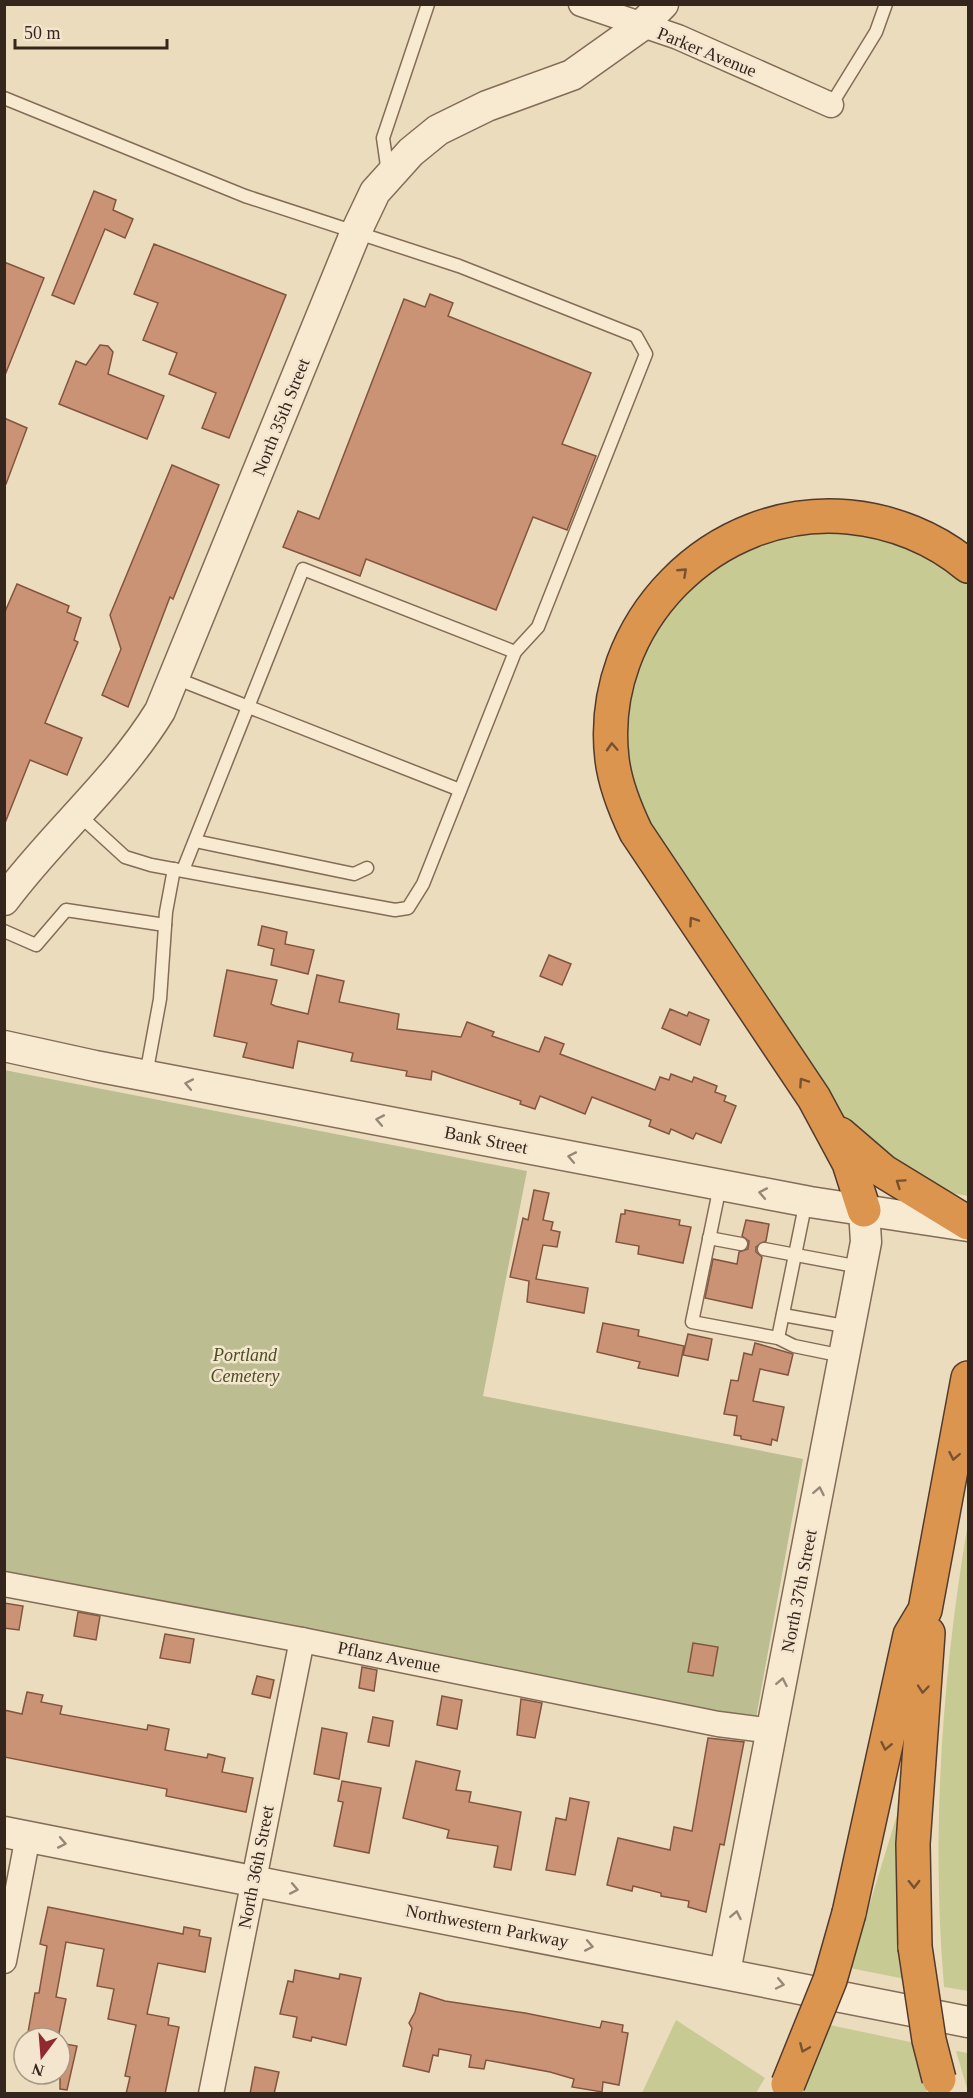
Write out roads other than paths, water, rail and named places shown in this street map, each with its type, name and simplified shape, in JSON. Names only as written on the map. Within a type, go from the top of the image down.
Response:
[{"type":"highway","points":[[864,1210],[849,1163],[814,1098],[644,849],[632,824],[617,785],[612,759],[611,734],[619,676],[639,627],[670,584],[711,550],[759,527],[811,516],[864,518],[916,533],[940,546],[969,567]]},
{"type":"highway","points":[[827,1123],[882,1171],[969,1225]]},
{"type":"highway","points":[[941,2086],[927,2028],[915,1947],[913,1844],[928,1631],[925,1610],[969,1378]]},
{"type":"highway","points":[[786,2089],[830,1980],[849,1913],[910,1635],[925,1610]]},
{"type":"street","name":"Parker Avenue","points":[[581,4],[678,37],[831,105]]},
{"type":"street","name":"North 35th Street","points":[[4,900],[139,744],[160,711],[355,234],[375,192],[411,152],[438,130],[487,106],[572,75],[641,26],[663,4]]},
{"type":"street","name":"Bank Street","points":[[4,1046],[146,1076],[806,1201],[969,1225]]},
{"type":"street","name":"North 37th Street","points":[[725,1972],[862,1268],[866,1242],[864,1210]]},
{"type":"street","name":"Pflanz Avenue","points":[[4,1584],[302,1640],[718,1724],[772,1731]]},
{"type":"street","name":"North 36th Street","points":[[211,2094],[302,1640]]},
{"type":"street","name":"Northwestern Parkway","points":[[16,1834],[725,1972],[969,2022]]},
{"type":"street","points":[[4,1961],[16,1834]]},
{"type":"lane","points":[[388,177],[383,138],[428,4]]},
{"type":"lane","points":[[831,105],[876,32],[886,4]]},
{"type":"lane","points":[[4,98],[245,196],[355,234],[459,266],[636,336],[646,354],[538,627],[515,652],[418,896],[408,908],[395,910],[179,870],[125,857],[77,813]]},
{"type":"lane","points":[[146,1076],[160,999],[165,924],[179,870],[195,841],[303,569],[515,652]]},
{"type":"lane","points":[[175,678],[460,790]]},
{"type":"lane","points":[[195,841],[354,874],[367,868]]},
{"type":"lane","points":[[4,931],[36,945],[66,910],[165,924]]},
{"type":"lane","points":[[720,1185],[692,1322],[778,1338],[794,1346],[844,1356]]},
{"type":"lane","points":[[778,1338],[806,1201]]},
{"type":"lane","points":[[709,1238],[741,1244]]},
{"type":"lane","points":[[764,1249],[862,1268]]},
{"type":"lane","points":[[783,1315],[850,1327]]},
{"type":"park label","name":"Portland Cemetery","points":[[245,1365]]}]
